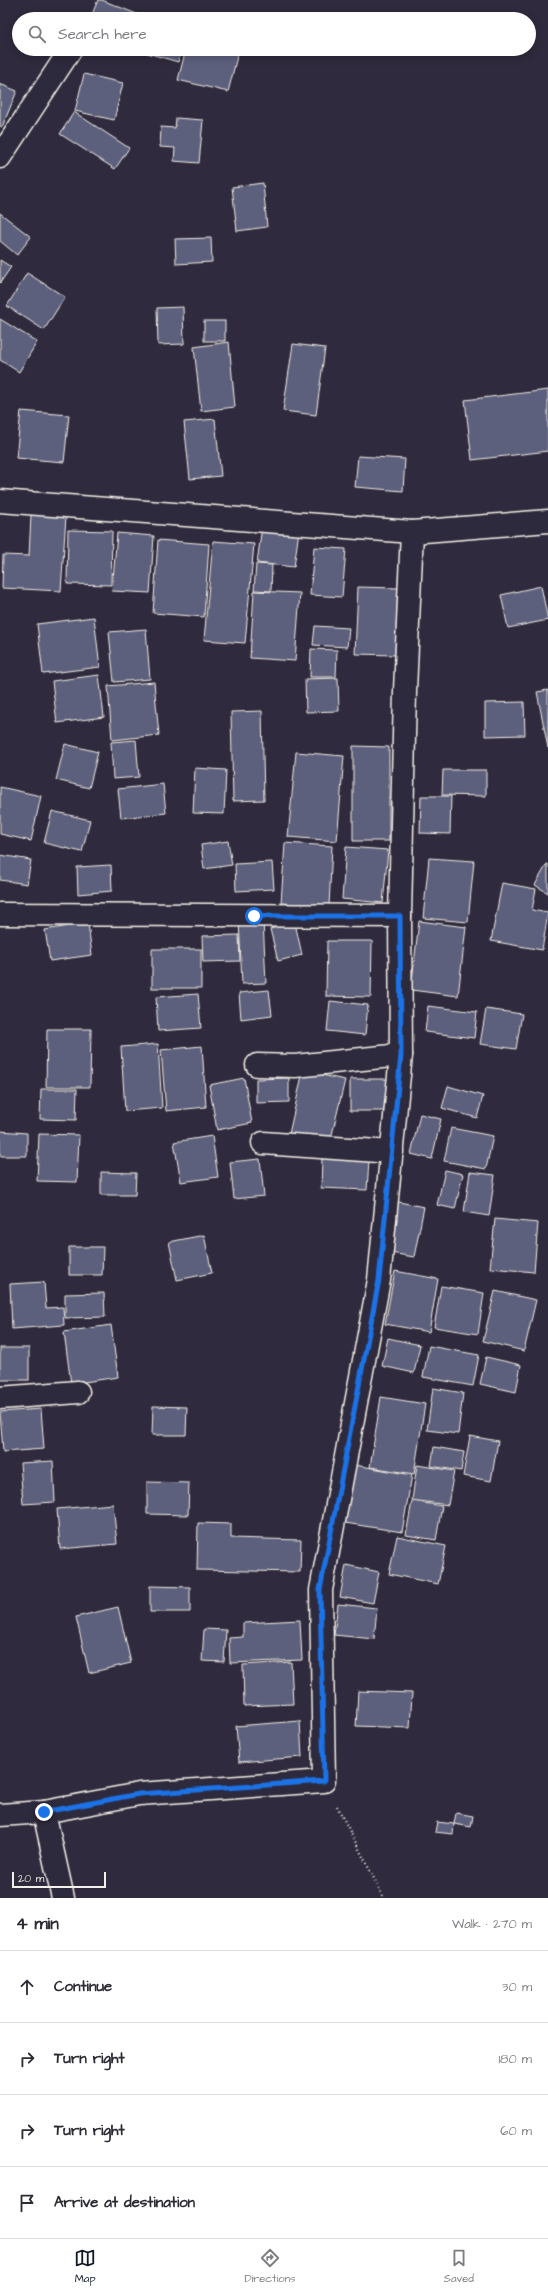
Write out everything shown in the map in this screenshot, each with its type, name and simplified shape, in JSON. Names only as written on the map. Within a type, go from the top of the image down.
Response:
[{"type":"street","points":[[0,157],[66,56]]},
{"type":"street","points":[[0,501],[412,532],[548,521]]},
{"type":"street","points":[[0,1816],[44,1812],[139,1794],[324,1781],[320,1590],[379,1280],[401,1055],[400,916],[405,691],[412,532]]},
{"type":"street","points":[[0,914],[400,916]]},
{"type":"street","points":[[257,1065],[295,1066],[401,1055]]},
{"type":"street","points":[[263,1143],[392,1152]]},
{"type":"street","points":[[0,1398],[78,1392]]},
{"type":"street","points":[[44,1812],[63,1898]]},
{"type":"path","points":[[324,1781],[384,1898]]},
{"type":"building","points":[[98,0],[102,0],[132,12],[93,12]]},
{"type":"building","points":[[158,56],[180,56],[178,62]]},
{"type":"building","points":[[184,56],[237,56],[228,92],[178,80]]},
{"type":"building","points":[[84,74],[123,83],[114,120],[75,111]]},
{"type":"building","points":[[0,84],[17,91],[2,127],[0,126]]},
{"type":"building","points":[[74,112],[129,148],[115,169],[60,134]]},
{"type":"building","points":[[176,118],[203,120],[199,163],[174,161],[175,148],[160,147],[161,127],[175,128]]},
{"type":"building","points":[[263,183],[267,227],[237,231],[232,187]]},
{"type":"building","points":[[0,213],[31,237],[17,255],[0,241]]},
{"type":"building","points":[[211,238],[212,262],[176,264],[175,239]]},
{"type":"building","points":[[0,260],[11,267],[0,283]]},
{"type":"building","points":[[27,273],[65,297],[44,330],[7,306]]},
{"type":"building","points":[[183,307],[184,344],[158,345],[157,308]]},
{"type":"building","points":[[0,319],[37,342],[19,372],[0,360]]},
{"type":"building","points":[[204,321],[225,321],[225,341],[204,341]]},
{"type":"building","points":[[229,342],[235,407],[201,411],[194,347]]},
{"type":"building","points":[[293,344],[325,348],[316,415],[283,411]]},
{"type":"building","points":[[548,390],[548,451],[472,460],[465,400]]},
{"type":"building","points":[[21,411],[69,415],[64,462],[16,458]]},
{"type":"building","points":[[215,419],[221,476],[190,479],[184,422]]},
{"type":"building","points":[[358,456],[405,459],[403,491],[355,487]]},
{"type":"building","points":[[31,515],[66,516],[61,591],[2,588],[3,555],[29,556]]},
{"type":"building","points":[[262,526],[299,531],[294,567],[257,563]]},
{"type":"building","points":[[68,530],[112,531],[111,585],[67,584]]},
{"type":"building","points":[[117,533],[154,536],[150,593],[112,591]]},
{"type":"building","points":[[158,540],[209,544],[204,617],[153,613]]},
{"type":"building","points":[[213,541],[254,544],[245,643],[204,640]]},
{"type":"building","points":[[314,547],[346,549],[342,597],[310,595]]},
{"type":"building","points":[[256,564],[272,565],[271,591],[254,590]]},
{"type":"building","points":[[541,586],[548,620],[508,628],[501,595]]},
{"type":"building","points":[[358,587],[398,588],[395,655],[355,654]]},
{"type":"building","points":[[254,591],[300,593],[295,661],[250,658]]},
{"type":"building","points":[[94,617],[100,667],[43,674],[37,624]]},
{"type":"building","points":[[315,626],[349,628],[347,647],[313,645]]},
{"type":"building","points":[[146,629],[150,679],[114,682],[109,632]]},
{"type":"building","points":[[311,649],[337,650],[336,677],[310,677]]},
{"type":"building","points":[[99,675],[104,717],[57,723],[52,681]]},
{"type":"building","points":[[338,678],[339,711],[306,712],[305,679]]},
{"type":"building","points":[[154,682],[159,735],[112,740],[108,686]]},
{"type":"building","points":[[548,690],[548,748],[537,692]]},
{"type":"building","points":[[524,702],[525,735],[485,736],[485,703]]},
{"type":"building","points":[[262,711],[264,800],[233,801],[231,712]]},
{"type":"building","points":[[136,740],[139,777],[113,779],[111,742]]},
{"type":"building","points":[[65,744],[98,752],[89,788],[56,780]]},
{"type":"building","points":[[353,746],[389,747],[389,841],[353,841]]},
{"type":"building","points":[[296,752],[344,756],[337,841],[288,837]]},
{"type":"building","points":[[195,768],[226,770],[224,814],[193,813]]},
{"type":"building","points":[[443,770],[486,770],[486,796],[442,795]]},
{"type":"building","points":[[163,784],[166,813],[121,818],[118,789]]},
{"type":"building","points":[[0,787],[41,796],[31,841],[0,834]]},
{"type":"building","points":[[421,796],[451,796],[450,834],[420,833]]},
{"type":"building","points":[[52,811],[90,820],[82,852],[44,843]]},
{"type":"building","points":[[228,841],[232,865],[204,869],[201,845]]},
{"type":"building","points":[[285,843],[332,846],[329,906],[281,903]]},
{"type":"building","points":[[346,847],[388,850],[383,903],[342,899]]},
{"type":"building","points":[[0,855],[31,860],[27,884],[0,880]]},
{"type":"building","points":[[429,858],[474,861],[468,922],[423,918]]},
{"type":"building","points":[[272,862],[274,889],[236,891],[235,864]]},
{"type":"building","points":[[548,864],[548,893],[535,885]]},
{"type":"building","points":[[111,865],[112,891],[78,894],[77,867]]},
{"type":"building","points":[[502,883],[536,889],[532,910],[548,913],[542,950],[491,941]]},
{"type":"building","points":[[263,920],[266,983],[242,984],[239,921]]},
{"type":"building","points":[[419,921],[466,927],[458,996],[411,990]]},
{"type":"building","points":[[88,923],[92,955],[50,961],[45,930]]},
{"type":"building","points":[[295,923],[302,955],[278,961],[270,929]]},
{"type":"building","points":[[239,935],[240,961],[203,962],[202,936]]},
{"type":"building","points":[[327,941],[372,941],[371,997],[326,996]]},
{"type":"building","points":[[152,949],[201,949],[201,988],[152,988]]},
{"type":"building","points":[[269,990],[272,1015],[241,1019],[239,993]]},
{"type":"building","points":[[198,994],[201,1028],[158,1031],[156,997]]},
{"type":"building","points":[[330,1001],[368,1005],[365,1035],[327,1031]]},
{"type":"building","points":[[428,1006],[477,1012],[474,1038],[425,1032]]},
{"type":"building","points":[[486,1009],[522,1014],[516,1049],[480,1044]]},
{"type":"building","points":[[47,1029],[91,1029],[90,1087],[46,1087]]},
{"type":"building","points":[[158,1044],[162,1108],[125,1111],[121,1047]]},
{"type":"building","points":[[202,1046],[206,1107],[166,1111],[161,1050]]},
{"type":"building","points":[[303,1071],[345,1080],[330,1143],[289,1134]]},
{"type":"building","points":[[244,1078],[252,1123],[217,1130],[209,1085]]},
{"type":"building","points":[[289,1078],[289,1102],[256,1103],[256,1079]]},
{"type":"building","points":[[350,1079],[394,1079],[393,1111],[350,1111]]},
{"type":"building","points":[[448,1086],[483,1096],[477,1118],[442,1108]]},
{"type":"building","points":[[41,1089],[77,1089],[76,1120],[40,1119]]},
{"type":"building","points":[[420,1114],[441,1119],[432,1159],[411,1154]]},
{"type":"building","points":[[451,1128],[493,1136],[486,1169],[444,1161]]},
{"type":"building","points":[[0,1131],[27,1133],[27,1156],[0,1156]]},
{"type":"building","points":[[39,1134],[79,1135],[77,1182],[37,1181]]},
{"type":"building","points":[[212,1136],[218,1177],[181,1182],[174,1142]]},
{"type":"building","points":[[322,1158],[369,1160],[367,1190],[321,1188]]},
{"type":"building","points":[[260,1159],[264,1196],[234,1199],[230,1162]]},
{"type":"building","points":[[445,1170],[463,1174],[455,1209],[437,1205]]},
{"type":"building","points":[[101,1172],[136,1173],[135,1195],[101,1195]]},
{"type":"building","points":[[470,1172],[495,1175],[489,1216],[464,1212]]},
{"type":"building","points":[[394,1201],[424,1207],[414,1257],[385,1252]]},
{"type":"building","points":[[495,1219],[538,1223],[534,1272],[490,1268]]},
{"type":"building","points":[[204,1235],[212,1273],[177,1280],[169,1242]]},
{"type":"building","points":[[69,1247],[103,1247],[102,1275],[69,1275]]},
{"type":"building","points":[[395,1271],[438,1279],[429,1332],[385,1324]]},
{"type":"building","points":[[44,1282],[46,1308],[63,1307],[64,1325],[12,1329],[10,1284]]},
{"type":"building","points":[[441,1286],[484,1293],[478,1334],[434,1327]]},
{"type":"building","points":[[495,1291],[536,1300],[524,1351],[483,1341]]},
{"type":"building","points":[[104,1293],[105,1317],[65,1318],[65,1294]]},
{"type":"building","points":[[111,1325],[118,1377],[71,1384],[64,1332]]},
{"type":"building","points":[[388,1338],[420,1345],[414,1373],[382,1366]]},
{"type":"building","points":[[429,1346],[479,1355],[473,1386],[423,1377]]},
{"type":"building","points":[[0,1348],[29,1348],[29,1380],[0,1380]]},
{"type":"building","points":[[486,1357],[521,1365],[516,1392],[480,1384]]},
{"type":"building","points":[[433,1388],[463,1393],[458,1434],[427,1430]]},
{"type":"building","points":[[381,1397],[425,1404],[414,1474],[370,1467]]},
{"type":"building","points":[[153,1406],[187,1407],[186,1435],[152,1435]]},
{"type":"building","points":[[41,1409],[44,1449],[3,1452],[0,1412]]},
{"type":"building","points":[[470,1436],[498,1441],[491,1481],[463,1476]]},
{"type":"building","points":[[434,1447],[464,1452],[461,1471],[431,1466]]},
{"type":"building","points":[[53,1461],[55,1502],[23,1504],[20,1463]]},
{"type":"building","points":[[355,1465],[412,1475],[402,1532],[345,1523]]},
{"type":"building","points":[[417,1465],[454,1471],[448,1505],[412,1500]]},
{"type":"building","points":[[147,1482],[189,1483],[188,1515],[147,1514]]},
{"type":"building","points":[[412,1501],[442,1506],[436,1540],[406,1535]]},
{"type":"building","points":[[113,1504],[117,1544],[60,1549],[57,1509]]},
{"type":"building","points":[[198,1523],[231,1524],[231,1538],[301,1540],[300,1572],[197,1570]]},
{"type":"building","points":[[397,1536],[446,1546],[438,1584],[389,1574]]},
{"type":"building","points":[[346,1565],[379,1572],[373,1603],[340,1597]]},
{"type":"building","points":[[150,1586],[190,1587],[190,1612],[150,1612]]},
{"type":"building","points":[[338,1604],[377,1608],[374,1639],[334,1635]]},
{"type":"building","points":[[118,1607],[131,1663],[89,1673],[76,1617]]},
{"type":"building","points":[[300,1620],[302,1660],[230,1663],[229,1638],[243,1637],[243,1623]]},
{"type":"building","points":[[204,1629],[226,1630],[224,1662],[202,1661]]},
{"type":"building","points":[[291,1662],[293,1704],[244,1706],[243,1665]]},
{"type":"building","points":[[358,1691],[412,1693],[410,1728],[356,1726]]},
{"type":"building","points":[[300,1721],[302,1757],[239,1762],[236,1726]]},
{"type":"building","points":[[456,1813],[473,1816],[471,1827],[454,1824]]},
{"type":"building","points":[[437,1822],[454,1824],[453,1834],[435,1832]]},
{"type":"route","points":[[44,1812],[139,1794],[324,1781],[320,1590],[379,1280],[401,1055],[400,916],[254,916]]}]
